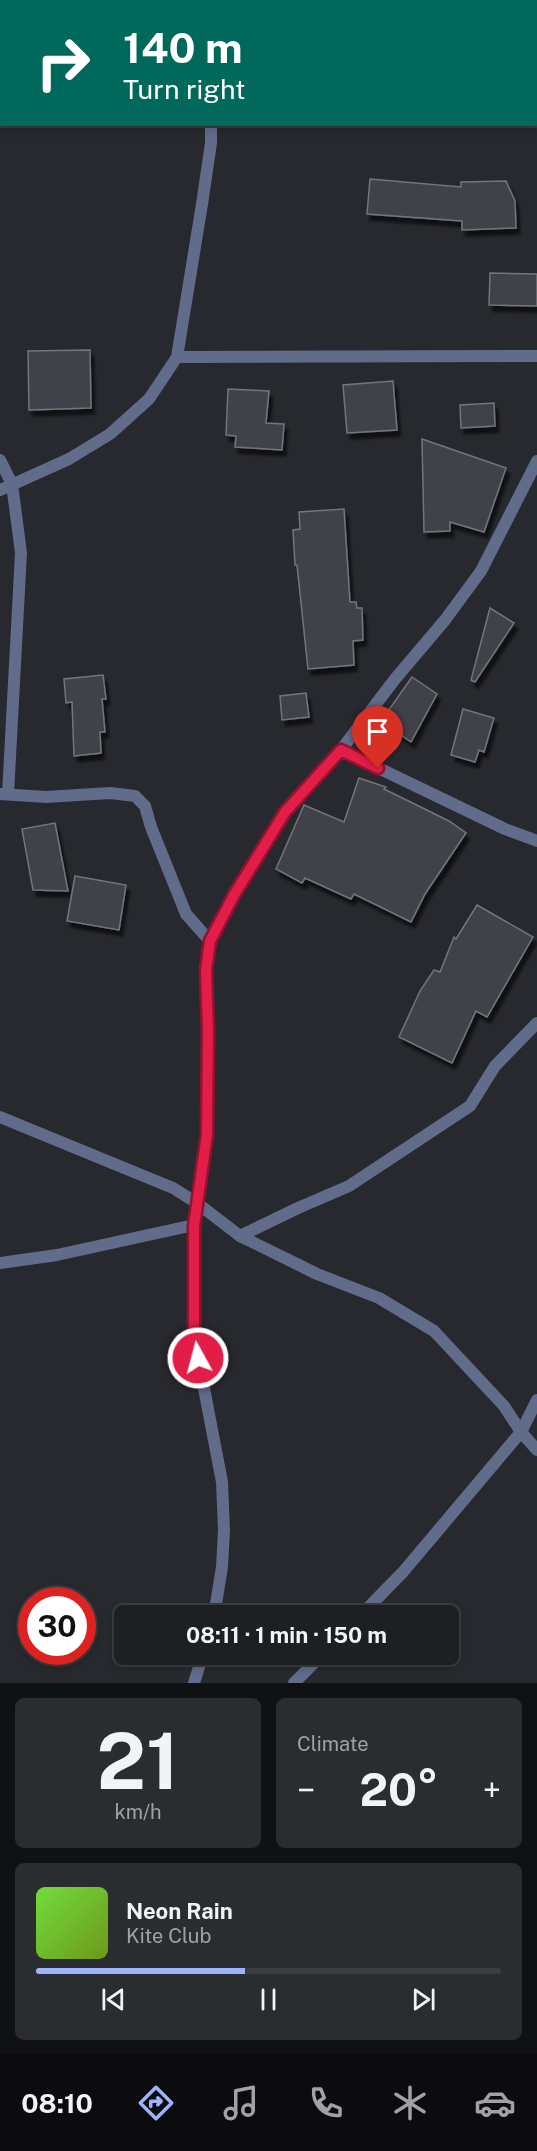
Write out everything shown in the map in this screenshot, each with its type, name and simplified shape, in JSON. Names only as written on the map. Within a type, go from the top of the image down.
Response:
[{"type":"street","points":[[0,490],[69,459],[110,434],[149,399],[177,357],[211,143],[211,126]]},
{"type":"street","points":[[177,357],[537,356]]},
{"type":"street","points":[[0,460],[12,484],[21,553],[4,794],[46,797],[110,793],[135,796],[146,806],[152,828],[186,914],[210,941]]},
{"type":"street","points":[[216,1605],[225,1530],[222,1482],[194,1336],[194,1226],[202,1183],[207,1134],[206,970],[210,941],[234,895],[285,812],[341,750],[395,679],[446,620],[481,571],[537,461]]},
{"type":"street","points":[[341,750],[505,830],[537,841]]},
{"type":"street","points":[[240,1236],[350,1186],[470,1106],[495,1066],[537,1023]]},
{"type":"street","points":[[0,1117],[173,1188],[240,1236],[317,1274],[379,1298],[434,1331],[504,1406],[521,1432],[537,1450]]},
{"type":"street","points":[[0,1263],[57,1255],[194,1226]]},
{"type":"street","points":[[371,1605],[403,1572],[521,1432],[537,1400]]},
{"type":"street","points":[[194,1683],[200,1665]]},
{"type":"street","points":[[294,1683],[312,1665]]},
{"type":"building","points":[[370,179],[461,187],[461,182],[506,181],[515,201],[516,228],[462,230],[462,221],[367,214]]},
{"type":"building","points":[[490,273],[537,274],[537,306],[489,305]]},
{"type":"building","points":[[90,350],[91,408],[29,410],[28,351]]},
{"type":"building","points":[[393,381],[397,430],[347,433],[343,385]]},
{"type":"building","points":[[228,389],[269,391],[266,423],[284,424],[282,450],[235,447],[236,436],[226,435]]},
{"type":"building","points":[[494,403],[495,426],[461,428],[460,405]]},
{"type":"building","points":[[422,439],[506,468],[484,532],[450,522],[450,531],[424,532]]},
{"type":"building","points":[[344,509],[350,602],[356,602],[357,608],[362,608],[363,640],[353,641],[354,665],[308,669],[293,530],[300,529],[299,512]]},
{"type":"building","points":[[490,608],[514,623],[475,682],[471,680]]},
{"type":"building","points":[[103,675],[106,699],[102,699],[105,732],[100,732],[101,753],[74,756],[72,702],[66,703],[64,679]]},
{"type":"building","points":[[412,677],[437,694],[411,742],[381,721]]},
{"type":"building","points":[[306,693],[309,717],[282,720],[280,696]]},
{"type":"building","points":[[463,709],[494,718],[484,752],[479,750],[475,762],[451,755]]},
{"type":"building","points":[[359,778],[386,787],[384,789],[449,821],[466,833],[425,894],[411,922],[354,894],[351,899],[305,878],[302,883],[276,869],[304,805],[344,822]]},
{"type":"building","points":[[55,823],[68,891],[33,890],[22,829]]},
{"type":"building","points":[[75,876],[126,885],[119,930],[67,921]]},
{"type":"building","points":[[477,905],[533,937],[487,1017],[476,1011],[452,1063],[399,1037],[420,991],[434,970],[440,972],[454,937],[456,939]]},
{"type":"route","points":[[198,1358],[194,1336],[194,1226],[202,1183],[207,1134],[206,970],[210,941],[234,895],[285,812],[341,750],[378,768]]}]
